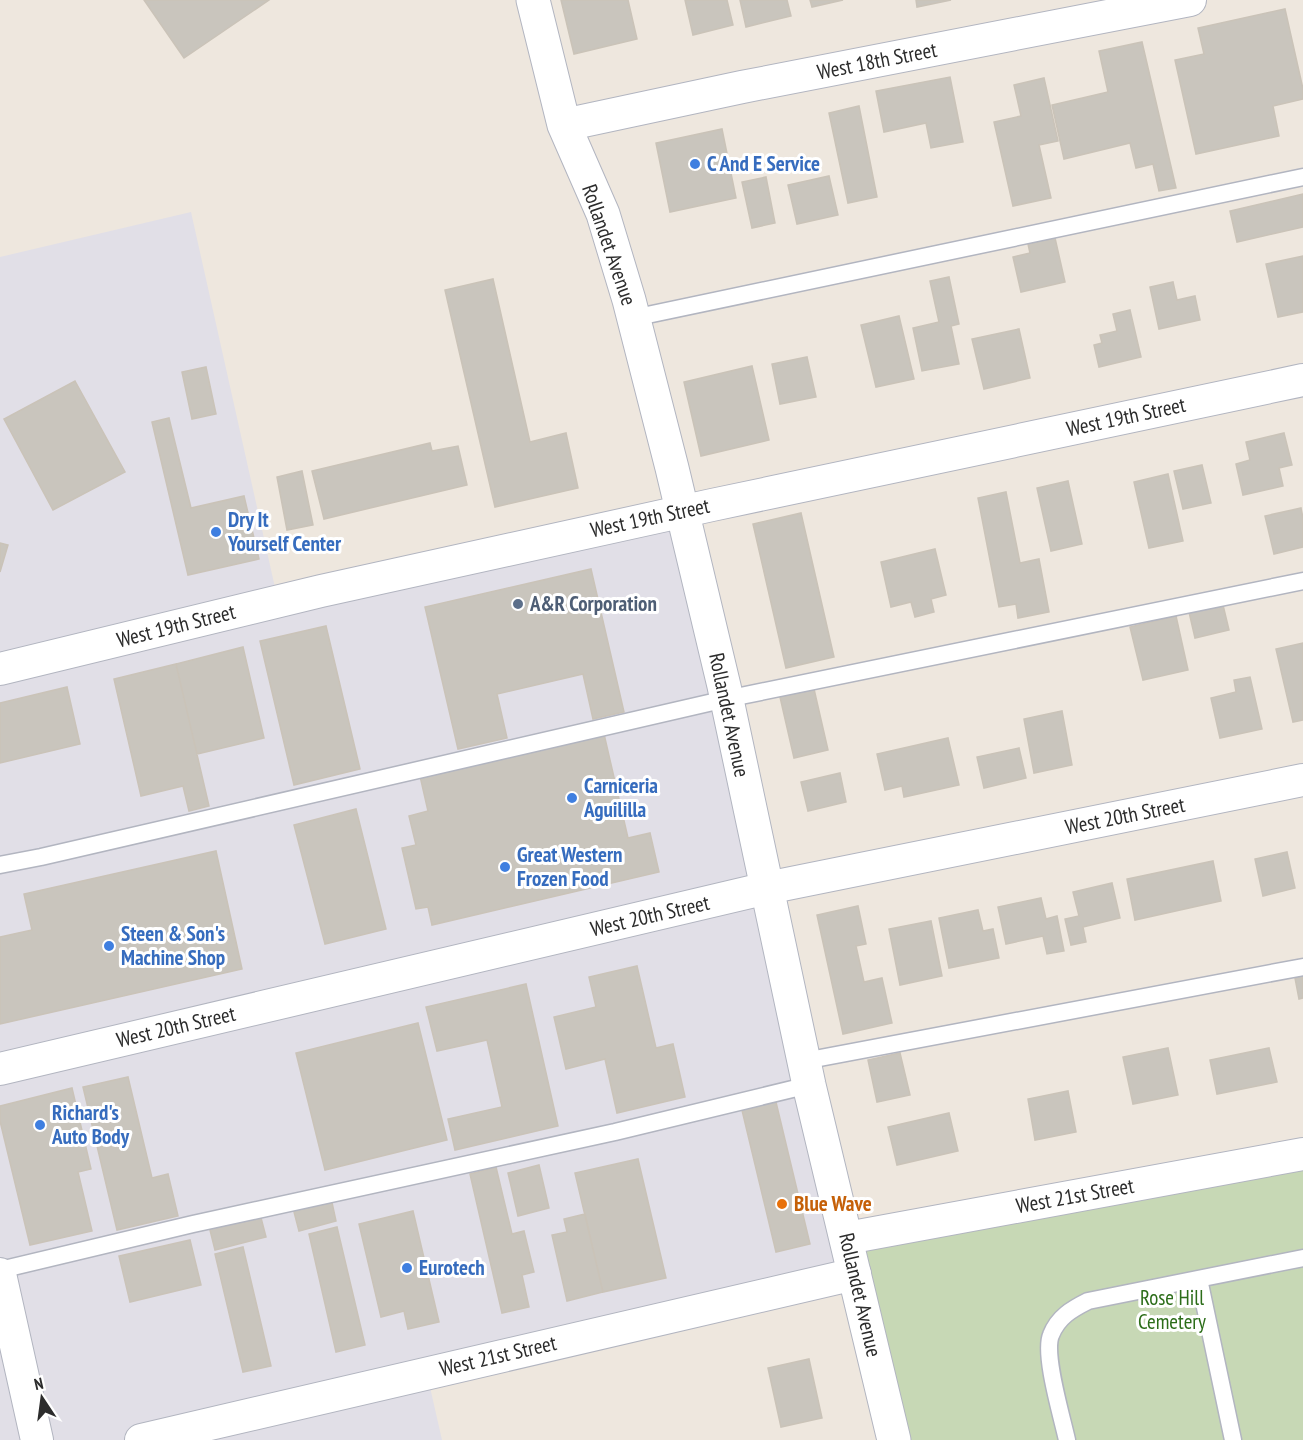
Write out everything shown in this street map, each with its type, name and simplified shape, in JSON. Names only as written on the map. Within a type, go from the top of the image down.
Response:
[{"type":"street","name":"Rollandet Avenue","points":[[533,0],[564,125],[603,214],[633,318],[682,511],[726,699],[806,1073],[894,1440]]},
{"type":"street","name":"West 18th Street","points":[[564,125],[753,84],[1190,0]]},
{"type":"street","name":"West 19th Street","points":[[0,669],[321,591],[682,511],[1303,380]]},
{"type":"street","name":"West 20th Street","points":[[0,1069],[767,888],[1303,780]]},
{"type":"street","name":"West 21st Street","points":[[847,1238],[1303,1154]]},
{"type":"street","points":[[0,1274],[38,1440]]},
{"type":"street","name":"West 21st Street","points":[[141,1440],[855,1274]]},
{"type":"lane","points":[[633,318],[1303,177]]},
{"type":"lane","points":[[0,865],[726,699],[1303,581]]},
{"type":"lane","points":[[0,1270],[192,1224],[615,1132],[806,1073],[1303,967]]},
{"type":"lane","points":[[1067,1440],[1050,1360],[1050,1336],[1066,1313],[1088,1301],[1303,1258]]},
{"type":"lane","points":[[1199,1279],[1233,1440]]},
{"type":"shaded area","points":[[191,212],[278,601],[682,511],[855,1274],[427,1374],[442,1440],[0,1440],[0,257]]},
{"type":"green space","name":"Rose Hill Cemetery","points":[[1303,1154],[1303,1440],[894,1440],[847,1238]]},
{"type":"building","points":[[144,0],[269,0],[184,58]]},
{"type":"building","points":[[561,0],[628,0],[637,39],[574,54]]},
{"type":"building","points":[[685,0],[727,0],[733,25],[693,35]]},
{"type":"building","points":[[740,0],[787,0],[791,16],[746,27]]},
{"type":"building","points":[[810,0],[843,0],[812,7]]},
{"type":"building","points":[[916,0],[951,0],[917,7]]},
{"type":"building","points":[[1285,9],[1303,89],[1303,99],[1273,106],[1279,136],[1196,154],[1175,60],[1204,54],[1198,28]]},
{"type":"building","points":[[1142,42],[1176,188],[1159,191],[1153,164],[1136,168],[1130,143],[1064,159],[1052,105],[1108,92],[1099,51]]},
{"type":"building","points":[[950,77],[963,142],[931,148],[926,123],[884,132],[876,91]]},
{"type":"building","points":[[1044,78],[1058,141],[1039,145],[1051,198],[1013,206],[994,122],[1021,116],[1014,85]]},
{"type":"building","points":[[859,106],[877,197],[848,203],[829,113]]},
{"type":"building","points":[[722,129],[736,198],[670,212],[656,143]]},
{"type":"building","points":[[829,176],[838,215],[797,224],[788,185]]},
{"type":"building","points":[[766,177],[775,223],[752,228],[742,182]]},
{"type":"building","points":[[1303,194],[1303,227],[1237,242],[1230,211]]},
{"type":"building","points":[[1055,238],[1065,282],[1021,292],[1013,257],[1030,253],[1028,244]]},
{"type":"building","points":[[1303,256],[1303,312],[1278,317],[1266,264]]},
{"type":"building","points":[[949,277],[959,324],[951,326],[959,364],[922,371],[913,328],[939,322],[930,281]]},
{"type":"building","points":[[493,279],[530,442],[566,433],[578,488],[495,507],[445,290]]},
{"type":"building","points":[[1173,282],[1177,300],[1195,296],[1200,320],[1159,329],[1150,287]]},
{"type":"building","points":[[1130,310],[1141,357],[1099,367],[1094,345],[1102,343],[1100,335],[1117,331],[1113,314]]},
{"type":"building","points":[[899,316],[914,379],[876,387],[861,325]]},
{"type":"building","points":[[1019,329],[1030,378],[984,389],[972,339]]},
{"type":"building","points":[[807,357],[816,397],[780,404],[772,364]]},
{"type":"building","points":[[752,366],[769,440],[701,456],[684,382]]},
{"type":"building","points":[[206,367],[216,414],[192,419],[182,372]]},
{"type":"building","points":[[75,381],[125,472],[53,510],[4,419]]},
{"type":"building","points":[[169,418],[191,508],[244,496],[259,559],[188,575],[152,422]]},
{"type":"building","points":[[1284,433],[1292,465],[1279,468],[1283,486],[1243,495],[1236,464],[1250,460],[1246,442]]},
{"type":"building","points":[[430,443],[432,451],[458,446],[467,485],[324,519],[312,471]]},
{"type":"building","points":[[1202,465],[1211,503],[1183,509],[1174,471]]},
{"type":"building","points":[[302,471],[313,525],[287,530],[277,477]]},
{"type":"building","points":[[1168,474],[1183,541],[1149,548],[1134,482]]},
{"type":"building","points":[[1068,481],[1082,544],[1051,551],[1037,488]]},
{"type":"building","points":[[1006,492],[1020,563],[1039,559],[1049,612],[1018,618],[1016,604],[999,607],[978,498]]},
{"type":"building","points":[[1301,508],[1303,547],[1274,554],[1265,516]]},
{"type":"building","points":[[801,513],[834,657],[786,668],[753,524]]},
{"type":"building","points":[[0,543],[8,545],[0,572]]},
{"type":"building","points":[[935,549],[946,595],[931,599],[934,612],[915,617],[911,602],[891,607],[881,562]]},
{"type":"building","points":[[591,569],[624,712],[593,719],[583,674],[497,694],[507,738],[458,749],[425,607]]},
{"type":"building","points":[[1223,605],[1229,630],[1195,638],[1189,612]]},
{"type":"building","points":[[1176,616],[1188,670],[1143,680],[1130,627]]},
{"type":"building","points":[[326,626],[360,769],[294,785],[260,641]]},
{"type":"building","points":[[1303,643],[1303,720],[1293,722],[1276,649]]},
{"type":"building","points":[[243,647],[264,738],[197,754],[176,664]]},
{"type":"building","points":[[176,664],[209,806],[189,811],[183,786],[141,796],[114,679]]},
{"type":"building","points":[[1250,677],[1262,729],[1220,738],[1211,698],[1236,692],[1234,680]]},
{"type":"building","points":[[67,687],[80,744],[0,763],[0,703]]},
{"type":"building","points":[[814,689],[828,750],[794,758],[780,697]]},
{"type":"building","points":[[1062,711],[1072,765],[1034,773],[1024,719]]},
{"type":"building","points":[[604,734],[628,838],[650,833],[659,872],[432,925],[428,907],[416,909],[402,848],[416,845],[409,816],[428,811],[420,776]]},
{"type":"building","points":[[948,738],[959,785],[904,797],[902,786],[885,790],[877,754]]},
{"type":"building","points":[[1019,748],[1026,778],[984,788],[977,757]]},
{"type":"building","points":[[840,773],[846,802],[808,811],[801,782]]},
{"type":"building","points":[[356,809],[386,929],[325,944],[294,825]]},
{"type":"building","points":[[216,851],[242,969],[0,1024],[0,937],[32,930],[24,894]]},
{"type":"building","points":[[1287,852],[1295,888],[1263,896],[1255,859]]},
{"type":"building","points":[[1213,861],[1221,901],[1135,920],[1127,879]]},
{"type":"building","points":[[1112,883],[1120,918],[1083,927],[1086,942],[1071,945],[1065,919],[1079,916],[1073,892]]},
{"type":"building","points":[[1041,898],[1046,919],[1057,916],[1064,951],[1047,954],[1043,936],[1006,944],[998,907]]},
{"type":"building","points":[[858,906],[866,944],[856,946],[864,982],[882,978],[892,1023],[843,1034],[817,915]]},
{"type":"building","points":[[978,910],[983,931],[993,929],[999,958],[949,968],[939,918]]},
{"type":"building","points":[[931,921],[942,976],[900,985],[889,929]]},
{"type":"building","points":[[637,966],[656,1048],[673,1044],[685,1097],[617,1113],[605,1059],[566,1069],[554,1017],[596,1007],[589,977]]},
{"type":"building","points":[[1303,976],[1303,998],[1299,999],[1295,978]]},
{"type":"building","points":[[526,984],[558,1126],[455,1150],[448,1119],[502,1107],[487,1040],[437,1051],[426,1007]]},
{"type":"building","points":[[418,1023],[447,1140],[325,1170],[296,1053]]},
{"type":"building","points":[[1168,1048],[1178,1095],[1133,1104],[1123,1057]]},
{"type":"building","points":[[1269,1048],[1277,1082],[1217,1094],[1210,1060]]},
{"type":"building","points":[[900,1053],[910,1095],[877,1102],[868,1060]]},
{"type":"building","points":[[128,1077],[152,1178],[168,1174],[178,1216],[117,1230],[83,1087]]},
{"type":"building","points":[[72,1088],[91,1169],[78,1172],[92,1231],[30,1245],[0,1121],[0,1106]]},
{"type":"building","points":[[1068,1091],[1076,1132],[1035,1140],[1028,1099]]},
{"type":"building","points":[[775,1098],[810,1244],[776,1252],[741,1106]]},
{"type":"building","points":[[949,1113],[958,1151],[897,1165],[888,1127]]},
{"type":"building","points":[[638,1159],[666,1278],[603,1292],[575,1173]]},
{"type":"building","points":[[539,1165],[549,1208],[518,1216],[508,1173]]},
{"type":"building","points":[[496,1167],[512,1234],[524,1231],[534,1272],[522,1275],[529,1307],[502,1313],[470,1174]]},
{"type":"building","points":[[331,1198],[336,1221],[299,1231],[293,1208]]},
{"type":"building","points":[[413,1211],[439,1322],[408,1329],[404,1311],[381,1317],[359,1224]]},
{"type":"building","points":[[260,1214],[266,1237],[215,1250],[209,1226]]},
{"type":"building","points":[[585,1214],[603,1292],[567,1301],[552,1235],[567,1232],[564,1219]]},
{"type":"building","points":[[337,1227],[365,1345],[336,1352],[309,1234]]},
{"type":"building","points":[[190,1240],[201,1285],[130,1302],[119,1256]]},
{"type":"building","points":[[243,1247],[271,1366],[243,1372],[215,1254]]},
{"type":"building","points":[[809,1359],[822,1418],[781,1427],[768,1368]]},
{"type":"place","name":"C And E Service","points":[[695,164]]},
{"type":"place","name":"Dry It Yourself Center","points":[[216,532]]},
{"type":"place","name":"A&R Corporation","points":[[518,604]]},
{"type":"place","name":"Carniceria Aguililla","points":[[572,798]]},
{"type":"place","name":"Great Western Frozen Food","points":[[505,867]]},
{"type":"place","name":"Steen & Son's Machine Shop","points":[[109,946]]},
{"type":"place","name":"Richard's Auto Body","points":[[40,1125]]},
{"type":"place","name":"Blue Wave","points":[[782,1204]]},
{"type":"place","name":"Eurotech","points":[[407,1268]]}]
